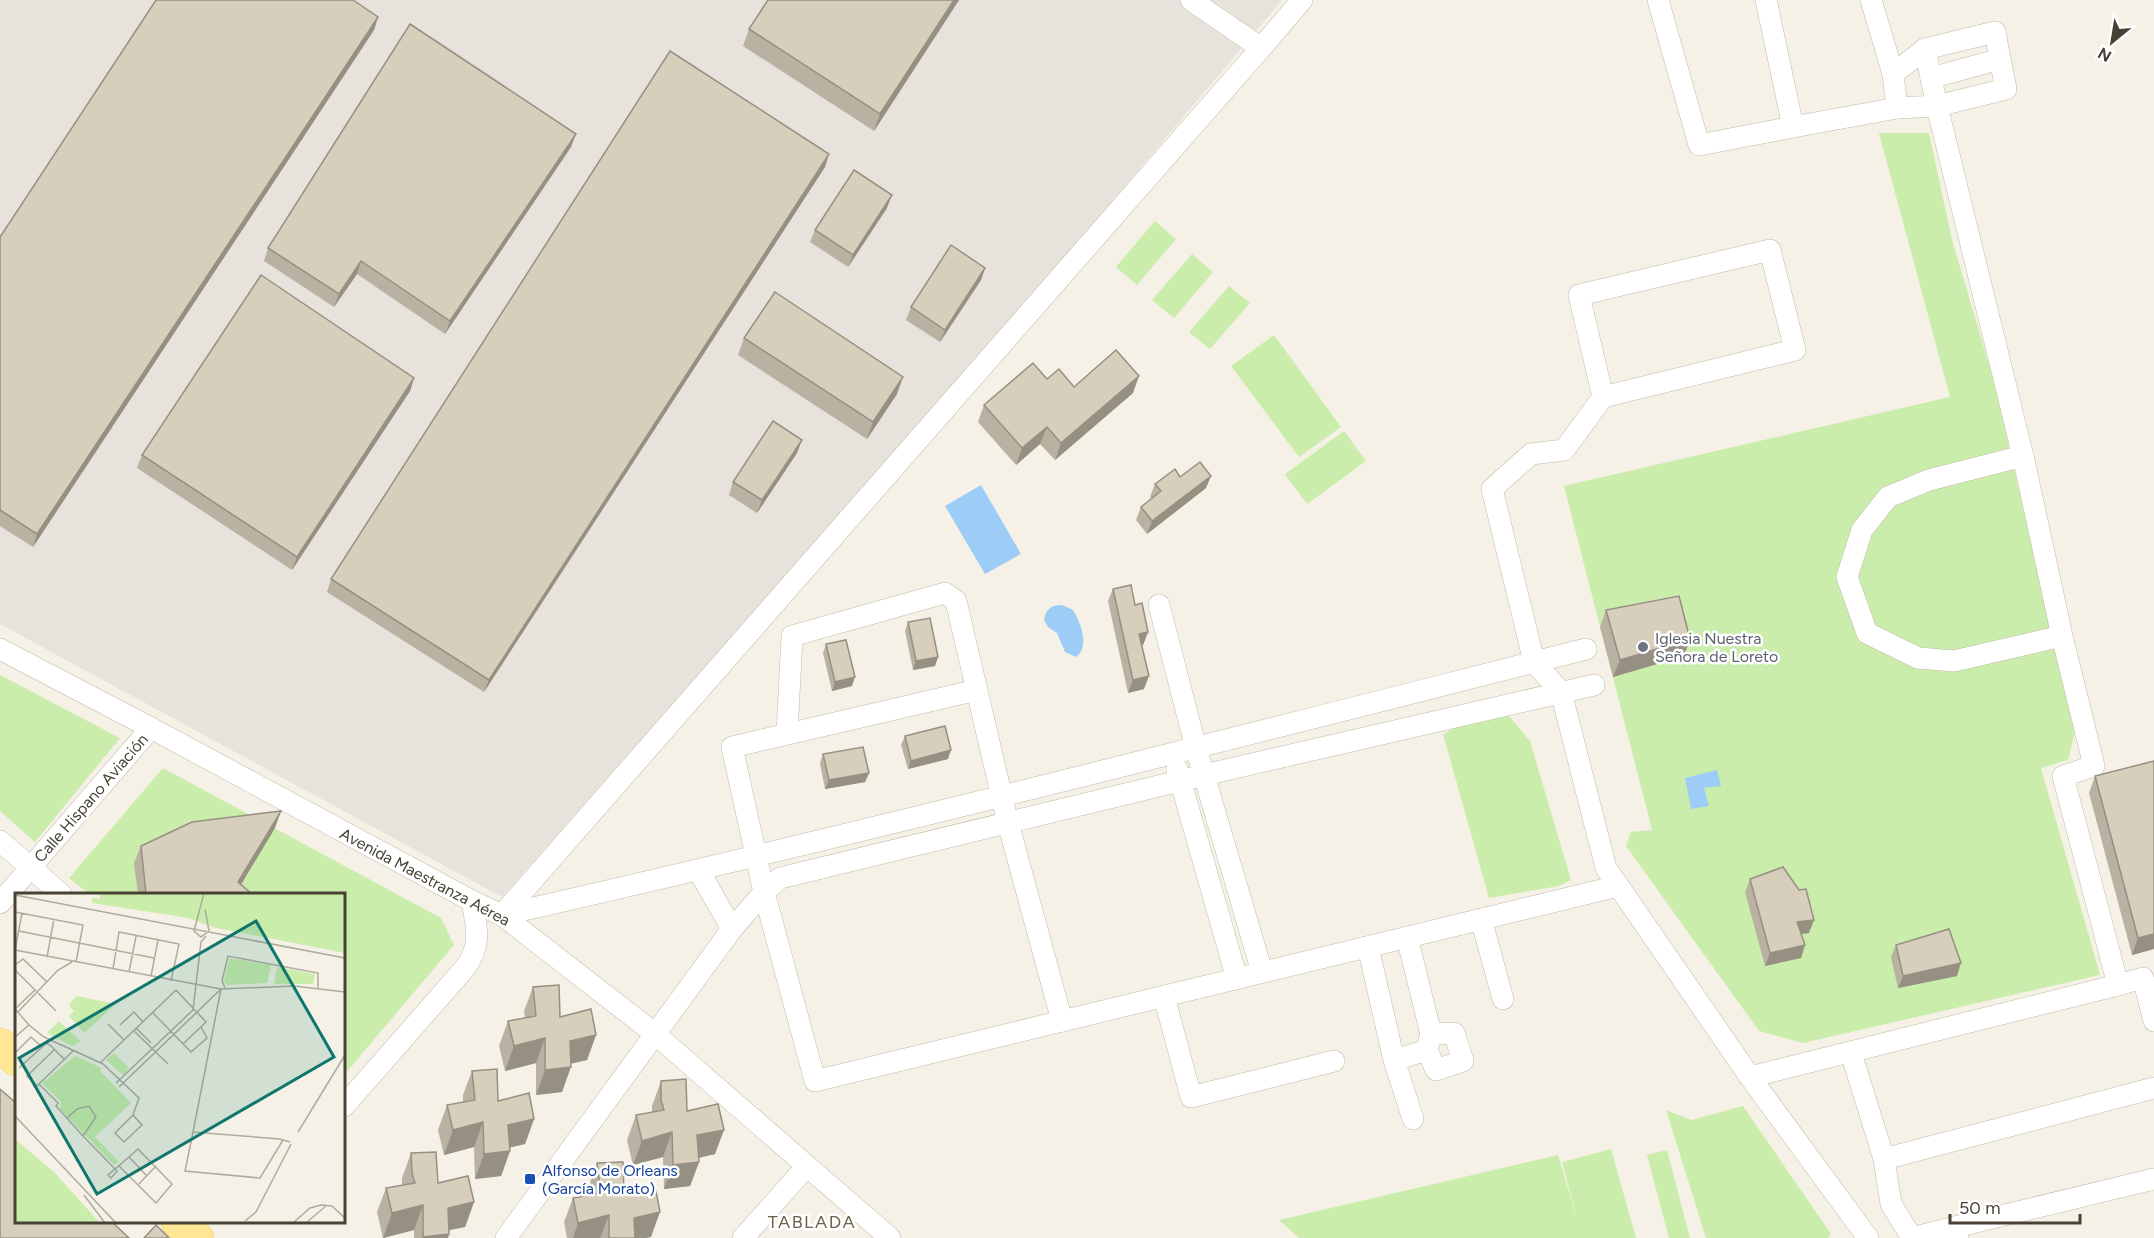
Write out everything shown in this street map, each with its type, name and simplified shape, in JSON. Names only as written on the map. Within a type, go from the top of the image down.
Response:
[{"type":"main road","points":[[0,1045],[15,1058]]},
{"type":"main road","points":[[0,1068],[15,1081]]},
{"type":"main road","points":[[180,1223],[197,1238]]},
{"type":"main road","points":[[205,1223],[222,1238]]},
{"type":"street","points":[[1191,0],[1261,48]]},
{"type":"street","points":[[502,915],[1302,0]]},
{"type":"street","points":[[1658,0],[1700,145],[1897,108],[1937,106],[2006,89],[1995,32],[1925,50],[1893,74]]},
{"type":"street","points":[[1766,0],[1793,127]]},
{"type":"street","points":[[1871,0],[1893,74],[1897,108]]},
{"type":"street","points":[[1925,50],[2023,456],[2062,636],[2094,766],[2063,776],[2118,985]]},
{"type":"street","points":[[1931,78],[2000,59]]},
{"type":"street","points":[[1603,397],[1579,295],[1770,250],[1795,350],[1603,397],[1564,450],[1531,454],[1492,489],[1534,662],[1561,692],[1606,868],[1750,1077],[1868,1238]]},
{"type":"street","points":[[2023,456],[1929,480],[1888,497],[1862,530],[1847,577],[1867,633],[1918,658],[1954,661],[2062,636]]},
{"type":"street","points":[[787,734],[792,636],[945,593],[956,601],[1008,823],[1062,1021]]},
{"type":"street","points":[[1159,605],[1196,748],[1262,972]]},
{"type":"street","name":"Avenida Maestranza Aérea","points":[[0,649],[502,915],[654,1033],[890,1238]]},
{"type":"street","points":[[502,915],[699,871],[1586,649]]},
{"type":"street","points":[[506,1238],[732,929],[764,892],[780,878],[1204,775],[1594,685]]},
{"type":"street","points":[[977,690],[732,747],[764,892],[815,1081],[1618,886]]},
{"type":"street","name":"Calle Hispano Aviación","points":[[0,903],[151,728]]},
{"type":"street","points":[[1172,754],[1237,979]]},
{"type":"street","name":"Calle Hispano Aviación","points":[[0,841],[31,868]]},
{"type":"street","points":[[31,868],[60,893]]},
{"type":"street","points":[[699,871],[732,929]]},
{"type":"street","points":[[345,1105],[475,954],[478,930],[472,901]]},
{"type":"street","points":[[1481,919],[1503,999]]},
{"type":"street","points":[[1394,1060],[1429,1042],[1407,937]]},
{"type":"street","points":[[1368,947],[1394,1060],[1413,1119]]},
{"type":"street","points":[[1750,1077],[2143,978],[2154,1021]]},
{"type":"street","points":[[1164,996],[1191,1097],[1334,1061]]},
{"type":"street","points":[[1851,1053],[1884,1159],[1891,1204],[1912,1238],[1957,1232],[2154,1179]]},
{"type":"street","points":[[1884,1159],[2154,1088]]},
{"type":"street","points":[[743,1238],[807,1166]]},
{"type":"shaded area","points":[[0,0],[1282,0],[1033,295],[502,897],[0,624]]},
{"type":"green space","points":[[1879,133],[1929,133],[1952,240],[1993,378],[2075,732],[2068,760],[2041,768],[2100,975],[1803,1043],[1759,1031],[1626,846],[1631,832],[1652,830],[1564,486],[1950,397]]},
{"type":"green space","points":[[1155,221],[1176,239],[1137,285],[1116,267]]},
{"type":"green space","points":[[1192,254],[1213,272],[1174,318],[1152,300]]},
{"type":"green space","points":[[1229,286],[1250,303],[1210,349],[1189,332]]},
{"type":"green space","points":[[1274,335],[1341,427],[1299,457],[1231,366]]},
{"type":"green space","points":[[1344,431],[1366,461],[1307,504],[1285,474]]},
{"type":"green space","points":[[0,675],[120,738],[35,842],[0,811]]},
{"type":"green space","points":[[1494,708],[1508,715],[1530,741],[1571,880],[1559,886],[1489,898],[1443,734]]},
{"type":"green space","points":[[163,768],[441,918],[454,945],[345,1074],[345,893],[88,893],[69,878]]},
{"type":"green space","points":[[1743,1106],[1831,1234],[1828,1238],[1706,1238],[1666,1110],[1691,1120]]},
{"type":"green space","points":[[1611,1149],[1636,1238],[1299,1238],[1279,1220],[1558,1155],[1578,1221],[1562,1162]]},
{"type":"green space","points":[[1667,1150],[1690,1238],[1669,1238],[1647,1155]]},
{"type":"water","points":[[981,485],[1021,554],[985,574],[945,506]]},
{"type":"water","points":[[1062,605],[1073,610],[1083,635],[1083,648],[1076,657],[1065,652],[1057,633],[1048,627],[1044,620],[1050,608]]},
{"type":"water","points":[[1717,770],[1721,786],[1704,788],[1709,806],[1691,809],[1685,778]]},
{"type":"building","points":[[156,0],[353,0],[378,17],[37,534],[0,510],[0,237]]},
{"type":"building","points":[[768,0],[954,0],[880,114],[749,29]]},
{"type":"building","points":[[410,24],[576,134],[450,321],[361,261],[339,294],[268,248]]},
{"type":"building","points":[[670,51],[829,154],[489,680],[331,579]]},
{"type":"building","points":[[854,170],[892,195],[853,255],[815,230]]},
{"type":"building","points":[[951,245],[985,268],[945,330],[911,307]]},
{"type":"building","points":[[261,275],[414,378],[297,557],[142,455]]},
{"type":"building","points":[[775,292],[903,377],[873,422],[744,338]]},
{"type":"building","points":[[1116,350],[1139,376],[1061,443],[1047,427],[1022,448],[984,405],[1033,363],[1047,379],[1059,369],[1074,387]]},
{"type":"building","points":[[773,421],[802,440],[762,500],[733,482]]},
{"type":"building","points":[[1200,462],[1211,476],[1152,521],[1141,507],[1161,491],[1155,484],[1175,469],[1180,477]]},
{"type":"building","points":[[1131,585],[1135,605],[1142,603],[1148,632],[1139,634],[1149,676],[1133,680],[1113,589]]},
{"type":"building","points":[[1679,596],[1690,639],[1620,660],[1606,610]]},
{"type":"building","points":[[930,618],[938,657],[916,661],[908,622]]},
{"type":"building","points":[[846,640],[855,677],[835,682],[826,644]]},
{"type":"building","points":[[945,726],[951,750],[911,761],[905,736]]},
{"type":"building","points":[[863,747],[869,773],[829,780],[823,754]]},
{"type":"building","points":[[2154,761],[2154,934],[2138,938],[2095,776]]},
{"type":"building","points":[[281,811],[238,882],[251,893],[146,893],[141,846],[192,822]]},
{"type":"building","points":[[1783,867],[1799,890],[1806,889],[1814,920],[1797,922],[1805,945],[1770,953],[1750,879]]},
{"type":"building","points":[[1949,929],[1961,963],[1903,976],[1896,945]]},
{"type":"building","points":[[559,985],[560,1017],[591,1009],[596,1035],[570,1041],[571,1067],[545,1070],[545,1038],[514,1046],[508,1021],[536,1016],[533,987]]},
{"type":"building","points":[[497,1069],[498,1101],[529,1093],[534,1119],[508,1125],[510,1151],[484,1154],[483,1122],[453,1130],[447,1105],[475,1100],[472,1071]]},
{"type":"building","points":[[686,1079],[687,1111],[718,1104],[724,1130],[697,1135],[699,1162],[673,1165],[672,1132],[642,1141],[636,1115],[664,1110],[661,1100],[661,1081]]},
{"type":"building","points":[[0,1089],[15,1102],[15,1223],[113,1223],[129,1238],[0,1238]]},
{"type":"building","points":[[436,1152],[438,1183],[468,1176],[474,1202],[448,1208],[449,1234],[423,1237],[423,1205],[392,1213],[386,1188],[415,1183],[411,1153]]},
{"type":"building","points":[[623,1162],[624,1194],[655,1186],[660,1212],[634,1218],[635,1238],[609,1238],[609,1215],[578,1223],[573,1198],[601,1193],[597,1163]]},
{"type":"building","points":[[156,1225],[169,1238],[144,1238]]},
{"type":"place","name":"Iglesia Nuestra Señora de Loreto","points":[[1643,647]]},
{"type":"place","name":"Alfonso de Orleans (García Morato)","points":[[530,1179]]},
{"type":"district","name":"TABLADA","points":[[812,1222]]}]
